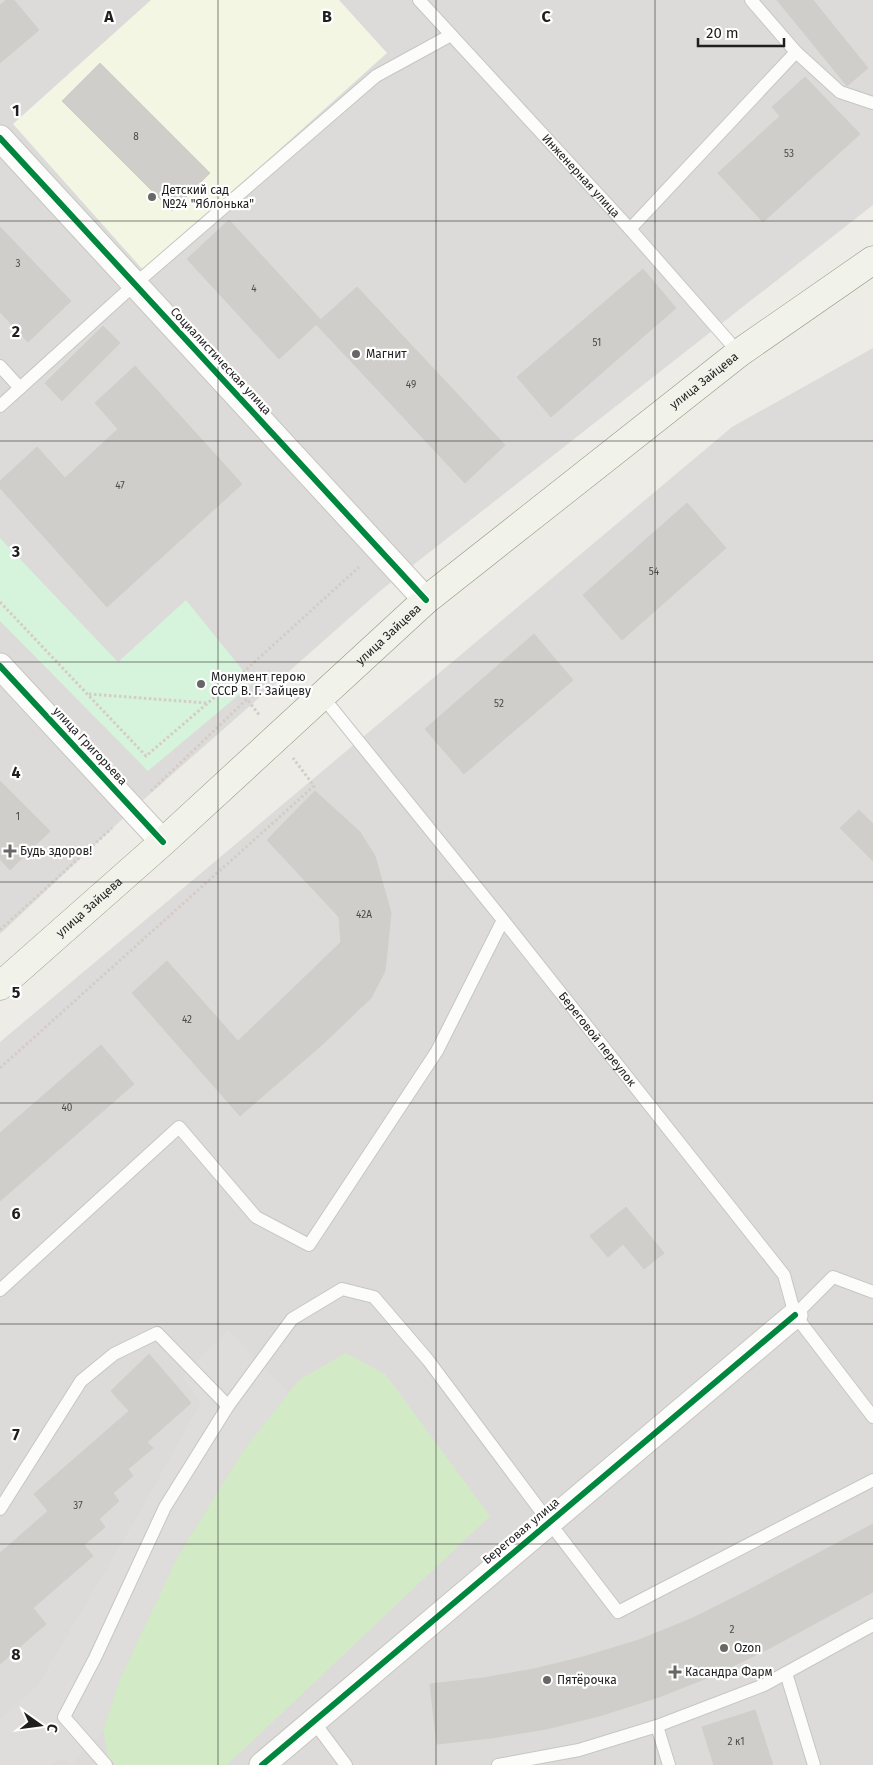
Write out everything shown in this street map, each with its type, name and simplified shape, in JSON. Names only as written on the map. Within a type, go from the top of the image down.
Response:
[{"type":"main road","name":"улица Зайцева","points":[[0,986],[163,842],[426,600],[739,353],[873,260]]},
{"type":"street","name":"Социалистическая улица","points":[[0,138],[426,600]]},
{"type":"street","name":"улица Григорьева","points":[[0,666],[163,842]]},
{"type":"street","name":"Береговая улица","points":[[262,1765],[795,1315]]},
{"type":"lane","name":"Инженерная улица","points":[[419,0],[630,229],[739,353]]},
{"type":"lane","points":[[751,0],[796,52],[840,92],[873,102]]},
{"type":"lane","points":[[0,406],[135,284],[376,76],[451,35]]},
{"type":"lane","points":[[630,229],[796,52]]},
{"type":"lane","points":[[0,366],[20,388]]},
{"type":"lane","name":"Береговой переулок","points":[[322,696],[784,1275],[795,1315]]},
{"type":"lane","points":[[0,1290],[180,1127],[256,1217],[309,1245],[437,1051],[502,920]]},
{"type":"lane","points":[[873,1292],[833,1277],[795,1315],[873,1417]]},
{"type":"lane","points":[[106,1765],[64,1717],[95,1658],[165,1507],[228,1406],[292,1319],[342,1289],[374,1297],[428,1360],[618,1612],[873,1480]]},
{"type":"lane","points":[[0,1509],[81,1381],[114,1354],[157,1333],[228,1406]]},
{"type":"lane","points":[[498,1765],[579,1750],[658,1726],[764,1685],[873,1625]]},
{"type":"lane","points":[[786,1673],[814,1765]]},
{"type":"lane","points":[[314,1722],[346,1765]]},
{"type":"lane","points":[[658,1726],[669,1765]]},
{"type":"path","points":[[0,602],[146,756],[208,703],[379,549]]},
{"type":"path","points":[[88,694],[208,703]]},
{"type":"path","points":[[0,930],[133,809]]},
{"type":"shaded area","points":[[0,0],[873,0],[873,205],[380,591],[133,809],[0,934]]},
{"type":"shaded area","name":"Детский сад №24 \"Яблонька\"","points":[[151,0],[339,0],[387,53],[144,271],[13,124]]},
{"type":"shaded area","points":[[873,348],[873,1765],[0,1765],[0,1042],[732,427]]},
{"type":"shaded area","points":[[0,538],[118,662],[186,600],[253,683],[148,771],[0,621]]},
{"type":"shaded area","points":[[228,1330],[288,1393],[245,1448],[178,1555],[119,1681],[103,1731],[72,1764],[62,1759],[51,1765],[0,1765],[0,1720],[38,1685],[137,1517],[201,1402],[182,1377]]},
{"type":"green space","points":[[346,1353],[385,1374],[490,1516],[227,1765],[116,1765],[108,1756],[103,1731],[119,1681],[178,1556],[245,1448],[299,1380]]},
{"type":"building","points":[[6,0],[14,0],[39,30],[0,63],[0,5]]},
{"type":"building","points":[[777,0],[813,0],[868,68],[847,86]]},
{"type":"building","points":[[100,63],[210,173],[172,211],[62,101]]},
{"type":"building","points":[[805,77],[860,134],[763,222],[718,173],[780,116],[772,107]]},
{"type":"building","points":[[229,220],[321,320],[279,359],[187,259]]},
{"type":"building","points":[[0,227],[71,301],[28,342],[0,312]]},
{"type":"building","points":[[643,269],[676,308],[551,417],[517,377]]},
{"type":"building","points":[[357,287],[505,445],[465,483],[316,324]]},
{"type":"building","points":[[103,326],[120,343],[62,401],[45,383]]},
{"type":"building","points":[[135,366],[242,484],[107,607],[0,488],[0,481],[37,447],[65,478],[118,429],[95,403]]},
{"type":"building","points":[[687,503],[726,548],[622,640],[583,595]]},
{"type":"building","points":[[534,634],[573,680],[464,774],[425,729]]},
{"type":"building","points":[[0,781],[50,831],[10,870],[0,859]]},
{"type":"building","points":[[315,791],[360,832],[375,856],[391,913],[385,971],[371,998],[324,1043],[282,999],[341,942],[339,917],[267,840]]},
{"type":"building","points":[[859,810],[873,824],[873,861],[840,828]]},
{"type":"building","points":[[167,961],[238,1041],[282,999],[324,1043],[240,1116],[132,993]]},
{"type":"building","points":[[101,1045],[134,1084],[0,1201],[0,1133]]},
{"type":"building","points":[[626,1207],[664,1253],[644,1269],[623,1244],[608,1257],[590,1236]]},
{"type":"building","points":[[149,1354],[191,1403],[147,1442],[153,1448],[128,1469],[133,1476],[113,1493],[119,1501],[99,1519],[105,1527],[84,1545],[93,1556],[33,1608],[46,1624],[0,1664],[0,1553],[48,1511],[34,1494],[129,1411],[111,1391]]},
{"type":"building","points":[[873,1524],[873,1592],[770,1648],[717,1674],[659,1697],[599,1716],[546,1729],[437,1744],[430,1684],[483,1678],[534,1669],[639,1640],[693,1618]]},
{"type":"building","points":[[755,1710],[773,1765],[714,1765],[702,1727]]},
{"type":"cycle path","points":[[0,138],[426,600]]},
{"type":"cycle path","points":[[0,666],[163,842]]},
{"type":"cycle path","points":[[262,1765],[795,1315]]},
{"type":"place","name":"Детский сад №24 \"Яблонька\"","points":[[152,197]]},
{"type":"place","name":"Магнит","points":[[356,354]]},
{"type":"place","name":"Монумент герою СССР В. Г. Зайцеву","points":[[201,684]]},
{"type":"place","name":"Будь здоров!","points":[[10,851]]},
{"type":"place","name":"Ozon","points":[[724,1648]]},
{"type":"place","name":"Касандра Фарм","points":[[675,1672]]},
{"type":"place","name":"Пятёрочка","points":[[547,1680]]}]
